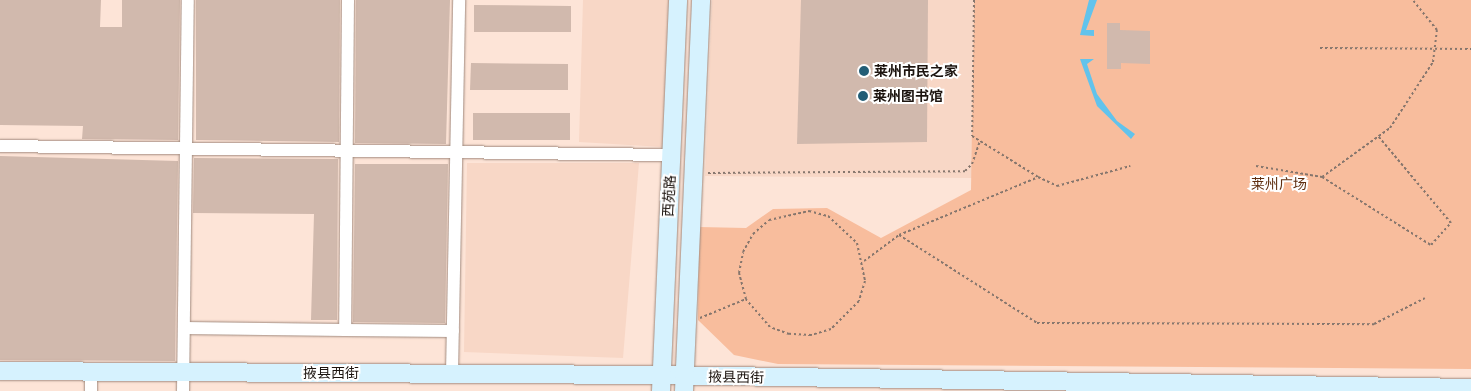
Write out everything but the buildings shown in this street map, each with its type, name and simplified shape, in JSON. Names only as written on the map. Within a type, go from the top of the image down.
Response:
[{"type":"main road","name":"西苑路","points":[[661,383],[678,0]]},
{"type":"main road","name":"西苑路","points":[[684,383],[701,0]]},
{"type":"main road","name":"掖县西街","points":[[0,371],[452,374],[661,383],[1471,388]]},
{"type":"street","points":[[183,391],[188,0]]},
{"type":"street","points":[[346,330],[348,0]]},
{"type":"street","points":[[452,374],[459,0]]},
{"type":"street","points":[[0,146],[671,155]]},
{"type":"street","points":[[184,328],[453,331]]},
{"type":"street","points":[[91,372],[91,391]]},
{"type":"path","points":[[974,0],[972,136],[1038,177],[1057,186],[1130,166]]},
{"type":"path","points":[[1322,177],[1390,128],[1433,62],[1437,30],[1413,0]]},
{"type":"path","points":[[1320,48],[1471,49]]},
{"type":"path","points":[[1256,166],[1322,177],[1431,245],[1451,223],[1378,136]]},
{"type":"path","points":[[693,173],[965,171],[972,164],[980,141]]},
{"type":"path","points":[[864,261],[899,235],[1038,177]]},
{"type":"path","points":[[789,212],[828,216],[852,236],[864,261],[859,300],[831,329],[811,335],[790,334],[770,327],[746,299],[739,273],[743,252],[753,234],[769,220],[789,212]]},
{"type":"path","points":[[899,235],[1037,323],[1374,324],[1425,298]]},
{"type":"path","points":[[687,324],[746,299]]},
{"type":"shaded area","points":[[583,0],[669,0],[663,147],[579,142]]},
{"type":"shaded area","points":[[712,0],[974,0],[972,178],[705,176]]},
{"type":"shaded area","points":[[467,163],[639,163],[623,358],[464,352]]},
{"type":"green space","name":"莱州广场","points":[[974,0],[1471,0],[1471,369],[778,364],[734,355],[698,320],[699,227],[746,228],[773,209],[827,208],[881,238],[971,190]]},
{"type":"water","points":[[1089,0],[1097,0],[1086,30],[1094,30],[1094,36],[1080,35]]},
{"type":"water","points":[[1080,59],[1094,59],[1087,64],[1097,94],[1117,121],[1135,134],[1131,139],[1097,106]]},
{"type":"place","name":"莱州市民之家","points":[[864,71]]},
{"type":"place","name":"莱州图书馆","points":[[863,96]]}]
